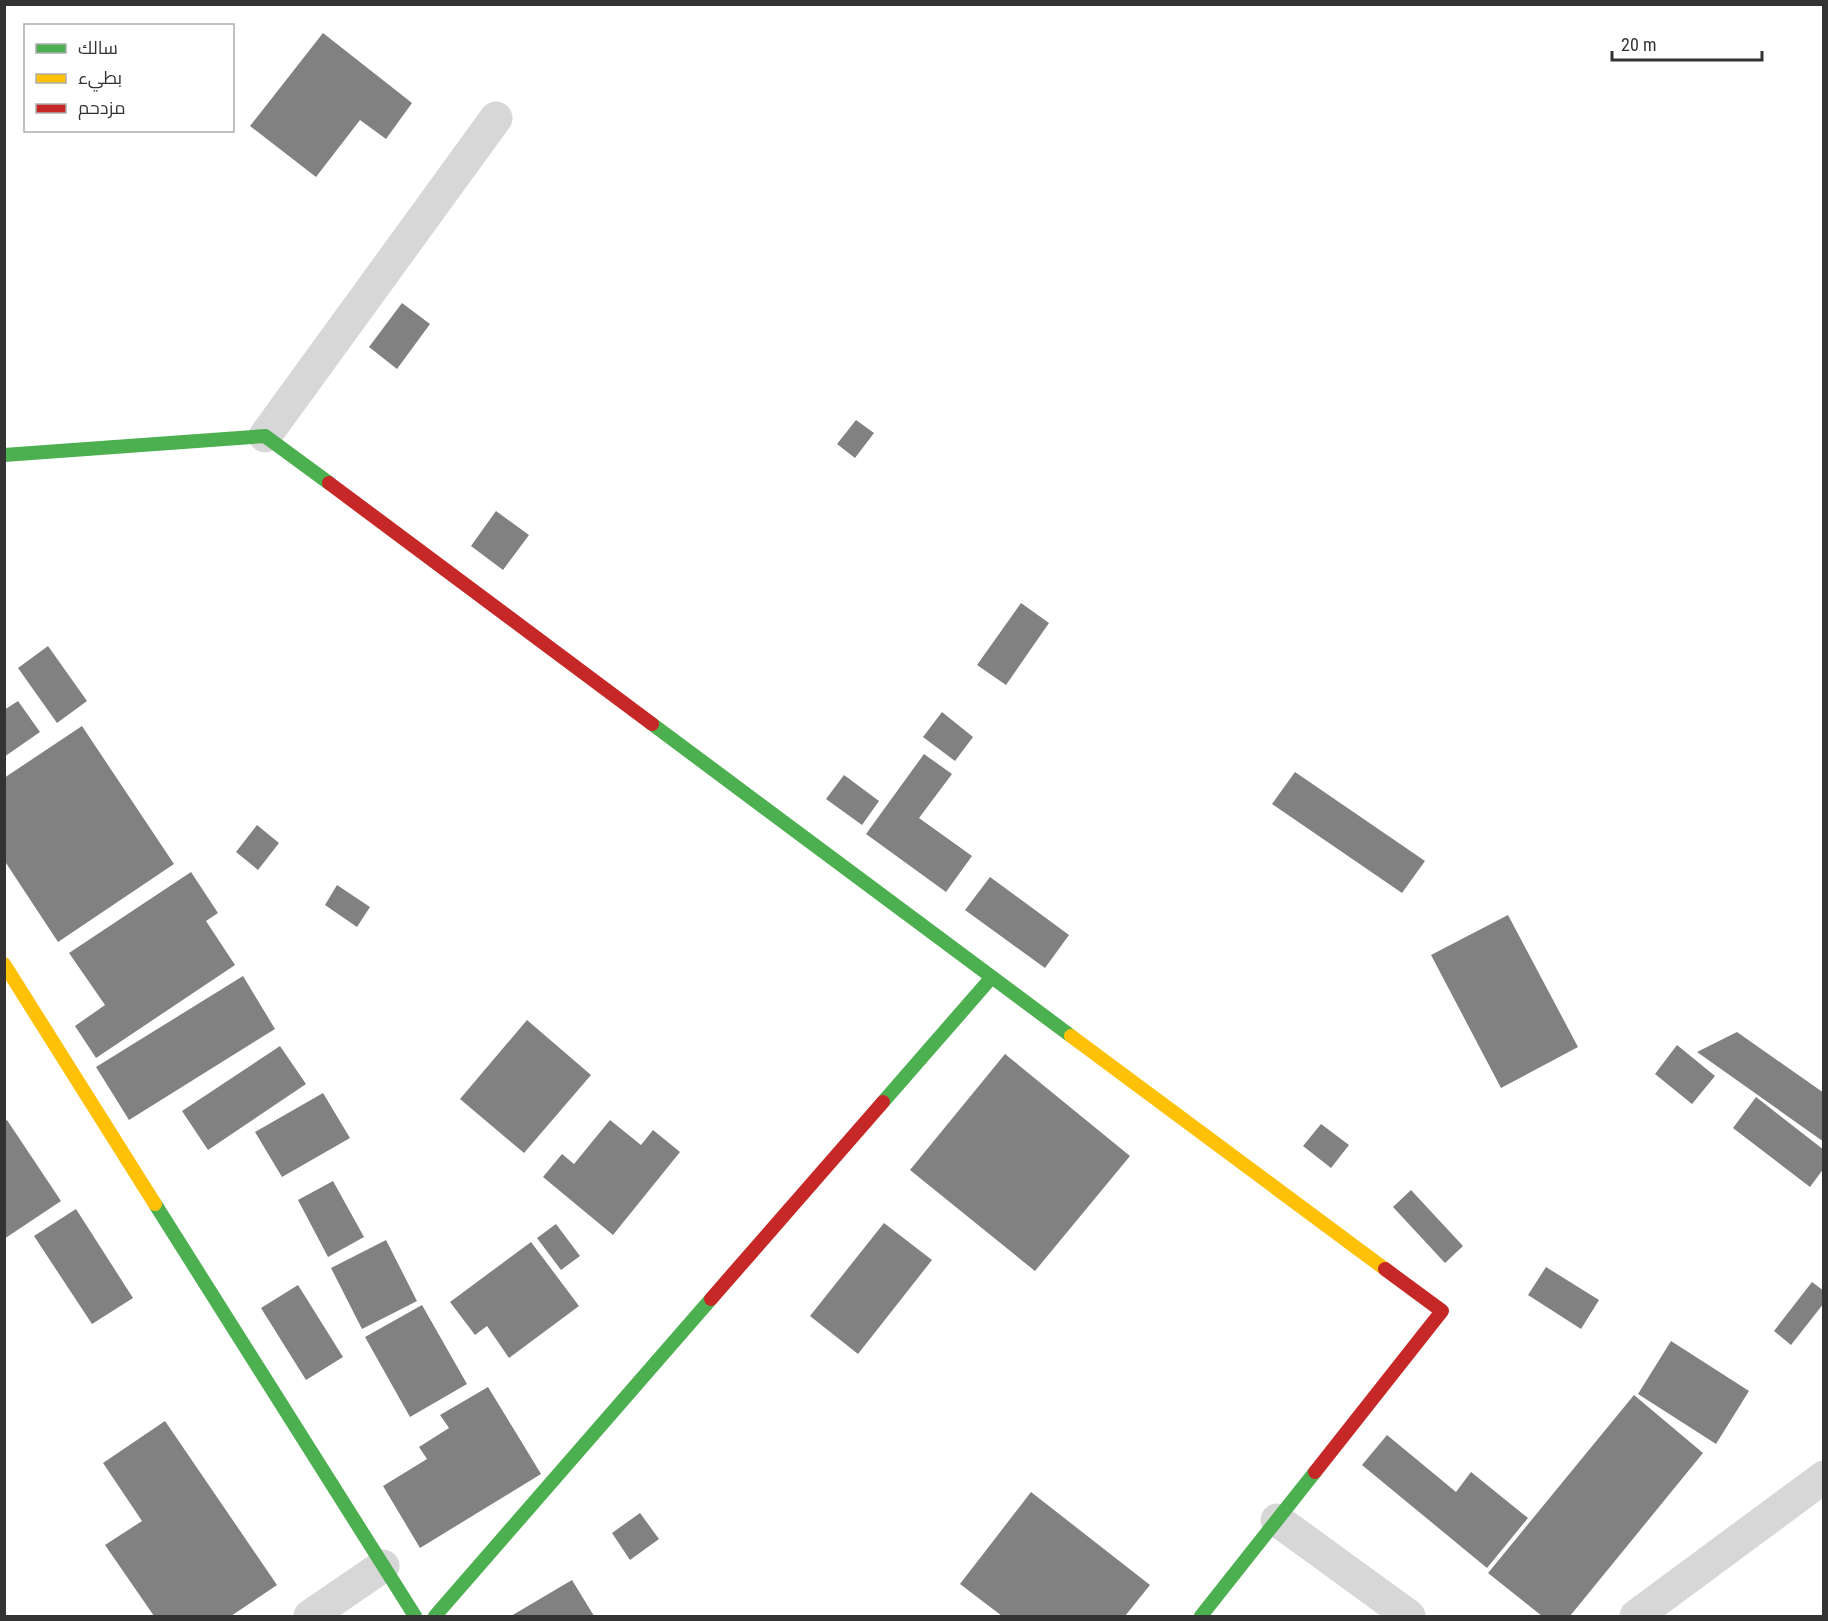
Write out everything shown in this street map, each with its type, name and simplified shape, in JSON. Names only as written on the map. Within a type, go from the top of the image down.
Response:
[{"type":"street","points":[[265,436],[496,118]]},
{"type":"street","points":[[4,455],[265,436],[1442,1311],[1201,1617]]},
{"type":"street","points":[[4,964],[415,1617]]},
{"type":"street","points":[[435,1617],[992,977]]},
{"type":"street","points":[[1636,1617],[1824,1477]]},
{"type":"street","points":[[1277,1520],[1409,1617]]},
{"type":"street","points":[[310,1617],[383,1566]]},
{"type":"building","points":[[323,33],[412,103],[386,139],[360,120],[316,177],[250,126]]},
{"type":"building","points":[[402,303],[430,324],[397,369],[369,347]]},
{"type":"building","points":[[856,420],[874,433],[855,458],[837,444]]},
{"type":"building","points":[[496,511],[529,535],[503,570],[471,546]]},
{"type":"building","points":[[1021,603],[1049,623],[1006,685],[977,665]]},
{"type":"building","points":[[48,646],[87,701],[57,723],[18,668]]},
{"type":"building","points":[[18,701],[40,732],[4,757],[4,710]]},
{"type":"building","points":[[942,712],[973,737],[955,761],[923,737]]},
{"type":"building","points":[[82,726],[174,864],[58,942],[4,860],[4,778]]},
{"type":"building","points":[[924,754],[952,774],[919,818],[972,856],[946,892],[866,834]]},
{"type":"building","points":[[1295,772],[1425,861],[1402,893],[1272,804]]},
{"type":"building","points":[[844,775],[879,801],[862,825],[826,799]]},
{"type":"building","points":[[257,825],[279,843],[258,870],[236,852]]},
{"type":"building","points":[[191,872],[218,913],[206,921],[235,965],[96,1058],[75,1026],[105,1005],[69,953]]},
{"type":"building","points":[[990,877],[1069,935],[1045,968],[965,910]]},
{"type":"building","points":[[337,885],[370,907],[357,927],[325,905]]},
{"type":"building","points":[[1508,915],[1578,1047],[1501,1088],[1431,955]]},
{"type":"building","points":[[243,976],[275,1029],[129,1120],[96,1067]]},
{"type":"building","points":[[527,1020],[591,1075],[524,1153],[460,1099]]},
{"type":"building","points":[[1737,1032],[1824,1093],[1824,1142],[1697,1052]]},
{"type":"building","points":[[1677,1045],[1715,1076],[1692,1104],[1655,1074]]},
{"type":"building","points":[[280,1046],[306,1084],[208,1150],[182,1111]]},
{"type":"building","points":[[1005,1054],[1130,1156],[1035,1271],[910,1170]]},
{"type":"building","points":[[323,1093],[350,1138],[282,1177],[255,1132]]},
{"type":"building","points":[[1756,1097],[1824,1150],[1824,1168],[1810,1187],[1733,1128]]},
{"type":"building","points":[[7,1120],[61,1201],[4,1239],[4,1122]]},
{"type":"building","points":[[610,1120],[641,1145],[653,1130],[680,1152],[613,1235],[543,1177],[562,1154],[574,1164]]},
{"type":"building","points":[[1321,1124],[1349,1145],[1331,1168],[1303,1146]]},
{"type":"building","points":[[333,1181],[364,1237],[328,1257],[298,1200]]},
{"type":"building","points":[[1411,1190],[1463,1246],[1445,1263],[1393,1207]]},
{"type":"building","points":[[76,1209],[133,1298],[92,1324],[34,1236]]},
{"type":"building","points":[[884,1223],[932,1260],[858,1354],[810,1316]]},
{"type":"building","points":[[556,1224],[580,1256],[561,1270],[537,1238]]},
{"type":"building","points":[[386,1240],[417,1301],[362,1329],[331,1268]]},
{"type":"building","points":[[531,1242],[579,1306],[509,1358],[487,1326],[475,1335],[450,1302]]},
{"type":"building","points":[[1546,1267],[1599,1300],[1581,1329],[1528,1295]]},
{"type":"building","points":[[1812,1282],[1824,1291],[1824,1303],[1791,1345],[1774,1331]]},
{"type":"building","points":[[298,1285],[343,1357],[306,1380],[261,1308]]},
{"type":"building","points":[[422,1305],[467,1384],[410,1417],[365,1337]]},
{"type":"building","points":[[1671,1341],[1749,1391],[1716,1444],[1638,1394]]},
{"type":"building","points":[[488,1387],[541,1474],[420,1548],[383,1486],[427,1459],[419,1447],[449,1428],[440,1415]]},
{"type":"building","points":[[1634,1395],[1703,1453],[1570,1616],[1542,1616],[1488,1573]]},
{"type":"building","points":[[165,1421],[277,1585],[231,1616],[154,1616],[105,1545],[142,1521],[103,1463]]},
{"type":"building","points":[[1387,1435],[1456,1492],[1471,1472],[1528,1518],[1487,1568],[1362,1465]]},
{"type":"building","points":[[1031,1492],[1150,1585],[1125,1616],[1002,1616],[960,1584]]},
{"type":"building","points":[[640,1513],[659,1539],[630,1560],[612,1533]]},
{"type":"building","points":[[572,1580],[594,1616],[511,1616]]},
{"type":"traffic: fast","points":[[4,455],[265,436],[329,483]]},
{"type":"traffic: fast","points":[[652,724],[1071,1036]]},
{"type":"traffic: fast","points":[[883,1102],[992,977]]},
{"type":"traffic: fast","points":[[155,1204],[415,1616]]},
{"type":"traffic: fast","points":[[435,1616],[711,1299]]},
{"type":"traffic: fast","points":[[1201,1616],[1315,1472]]},
{"type":"traffic: slow","points":[[4,964],[155,1204]]},
{"type":"traffic: slow","points":[[1071,1036],[1385,1269]]},
{"type":"traffic: jam","points":[[329,483],[652,724]]},
{"type":"traffic: jam","points":[[711,1299],[883,1102]]},
{"type":"traffic: jam","points":[[1315,1472],[1442,1311],[1385,1269]]}]
